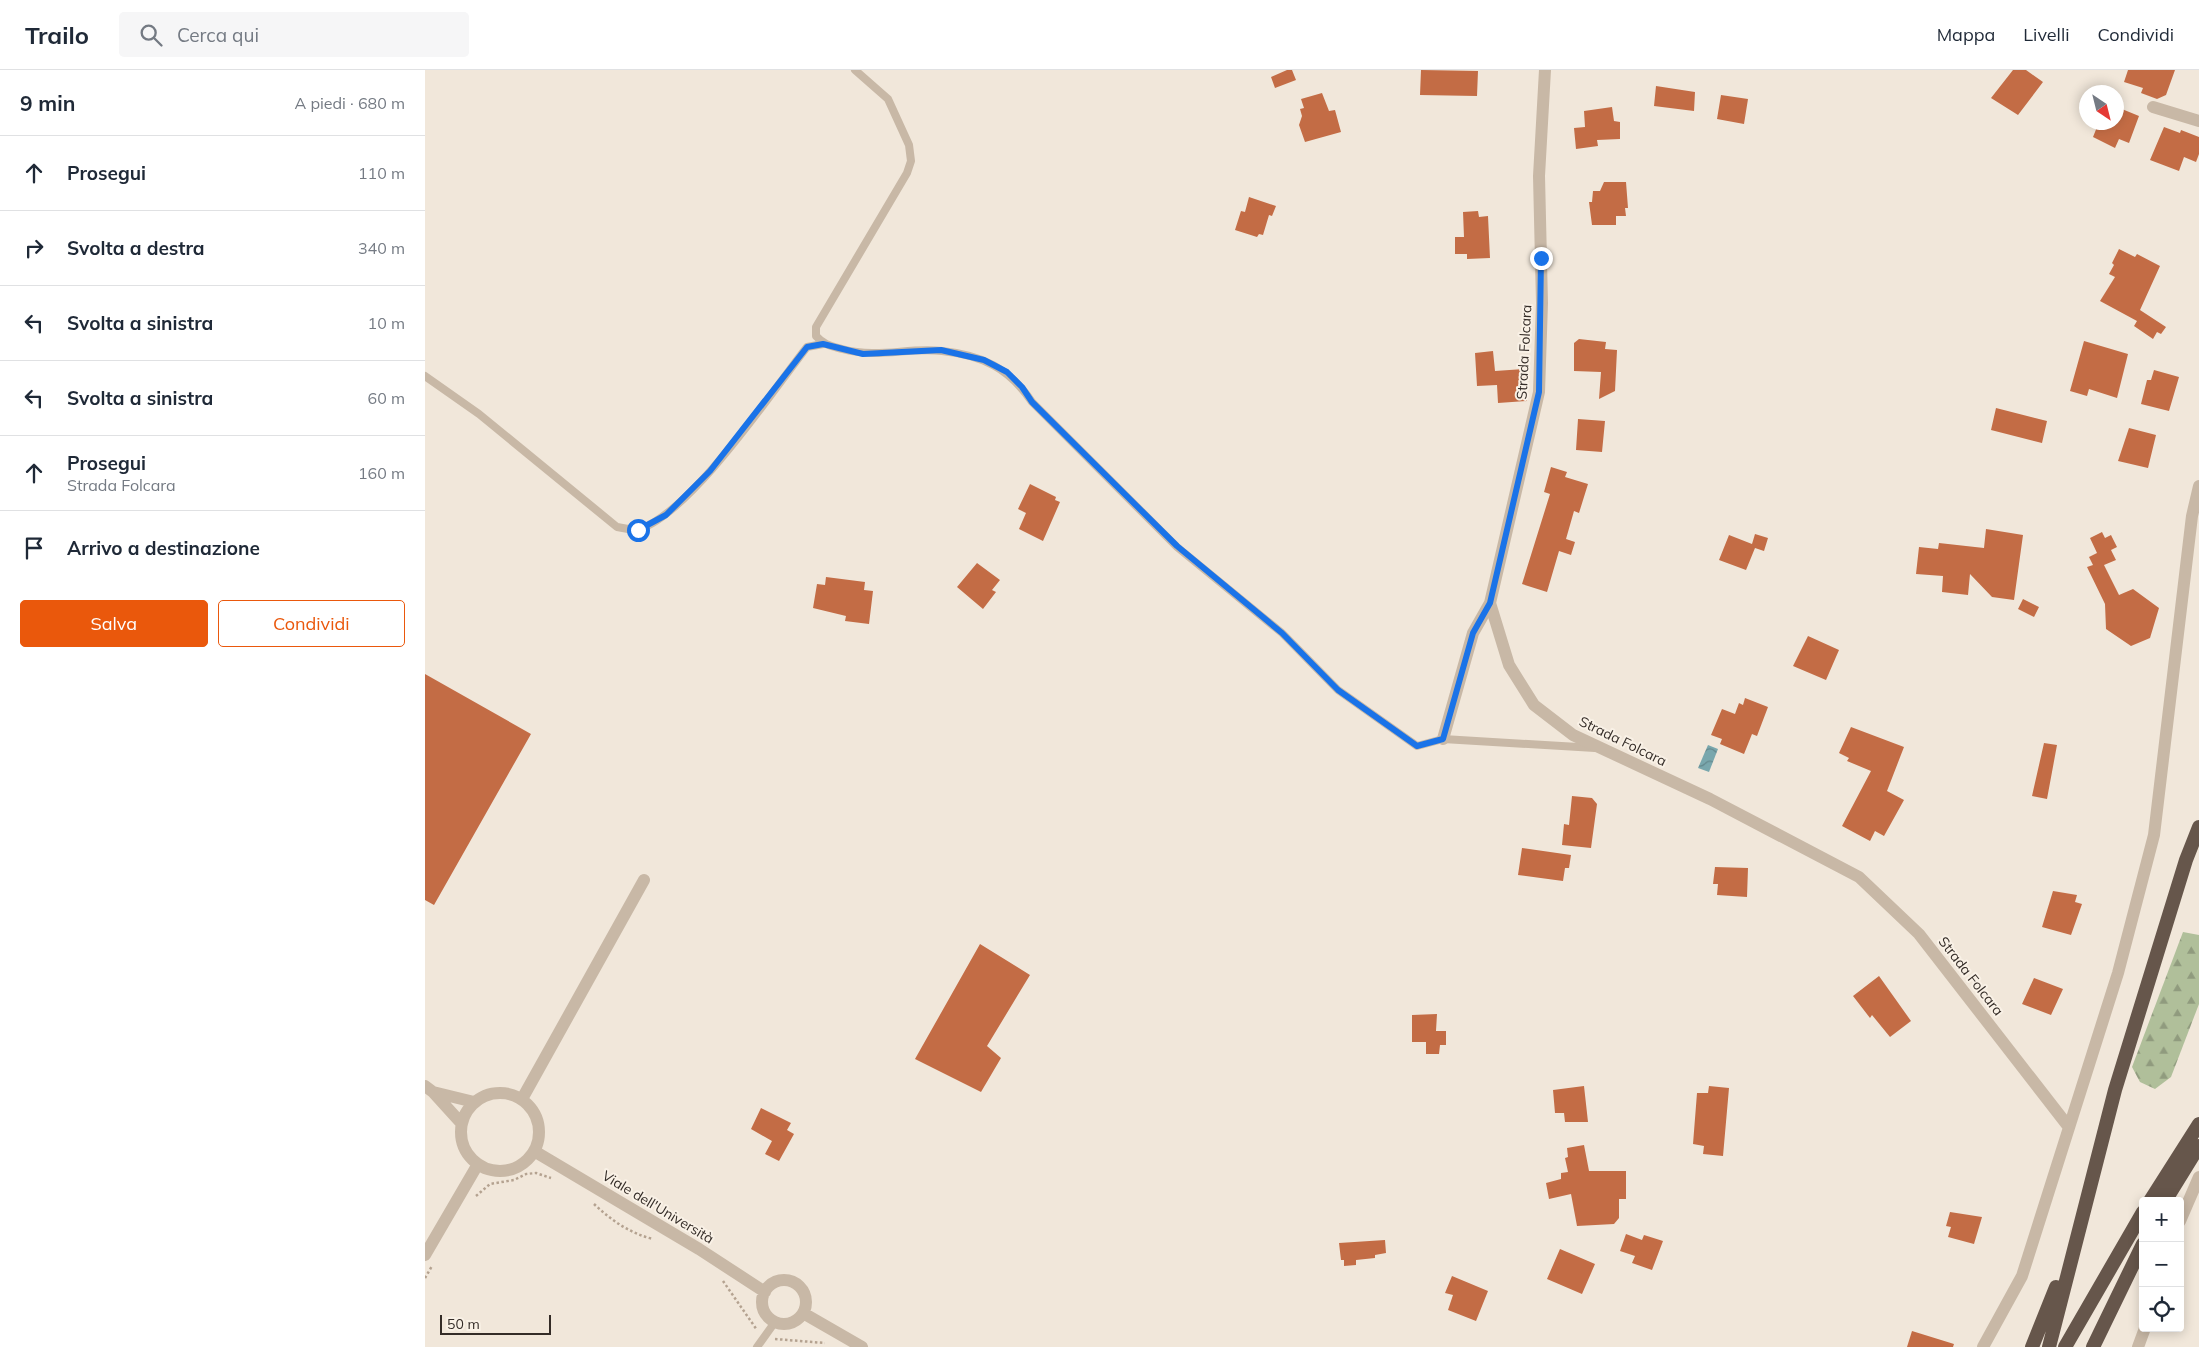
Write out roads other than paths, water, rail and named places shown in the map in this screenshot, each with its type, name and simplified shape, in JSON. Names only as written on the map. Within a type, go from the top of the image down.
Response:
[{"type":"highway","points":[[2049,1347],[2115,1090],[2186,860],[2199,828]]},
{"type":"highway","points":[[2152,1197],[2199,1124]]},
{"type":"highway","points":[[2167,1197],[2199,1146]]},
{"type":"highway","points":[[2065,1347],[2139,1219]]},
{"type":"highway","points":[[2031,1347],[2079,1230]]},
{"type":"highway","points":[[2093,1347],[2139,1251]]},
{"type":"highway","points":[[2101,1347],[2139,1252]]},
{"type":"street","name":"Strada Folcara","points":[[1545,70],[1539,176],[1542,303],[1539,392],[1490,603],[1509,664],[1533,705],[1573,735],[1710,800],[1859,877],[1919,934],[2068,1126]]},
{"type":"street","points":[[2153,107],[2199,122]]},
{"type":"street","points":[[1983,1347],[2022,1276],[2118,973],[2154,835],[2199,486]]},
{"type":"street","points":[[1443,739],[1473,633],[1490,603]]},
{"type":"street","points":[[522,1099],[644,880]]},
{"type":"street","points":[[429,1089],[474,1102]]},
{"type":"street","points":[[429,1089],[462,1124]]},
{"type":"street","points":[[497,1092],[510,1093],[522,1099],[537,1117],[539,1140],[528,1160],[509,1170],[488,1169],[478,1164],[464,1147],[461,1135],[466,1113],[474,1102],[485,1095],[497,1092]]},
{"type":"street","name":"Viale dell'Università","points":[[534,1151],[699,1249],[765,1292]]},
{"type":"street","points":[[430,1258],[478,1164]]},
{"type":"street","points":[[2184,1212],[2199,1176]]},
{"type":"street","points":[[781,1281],[794,1283],[800,1287],[806,1300],[803,1313],[791,1323],[775,1322],[765,1312],[762,1298],[769,1286],[781,1281]]},
{"type":"street","points":[[803,1313],[862,1347]]},
{"type":"street","points":[[2138,1347],[2144,1332]]},
{"type":"lane","points":[[823,344],[816,336],[817,328],[907,173],[911,161],[909,145],[888,99],[855,70]]},
{"type":"lane","points":[[425,376],[479,414],[617,527],[638,530],[666,515],[710,471],[807,347],[823,344],[863,354],[941,350],[984,360],[1007,372],[1022,387],[1032,402],[1177,546],[1282,633],[1338,690],[1417,746],[1443,739],[1602,749]]},
{"type":"lane","points":[[757,1347],[775,1322]]},
{"type":"water","points":[[1708,745],[1718,749],[1709,772],[1698,768]]}]
